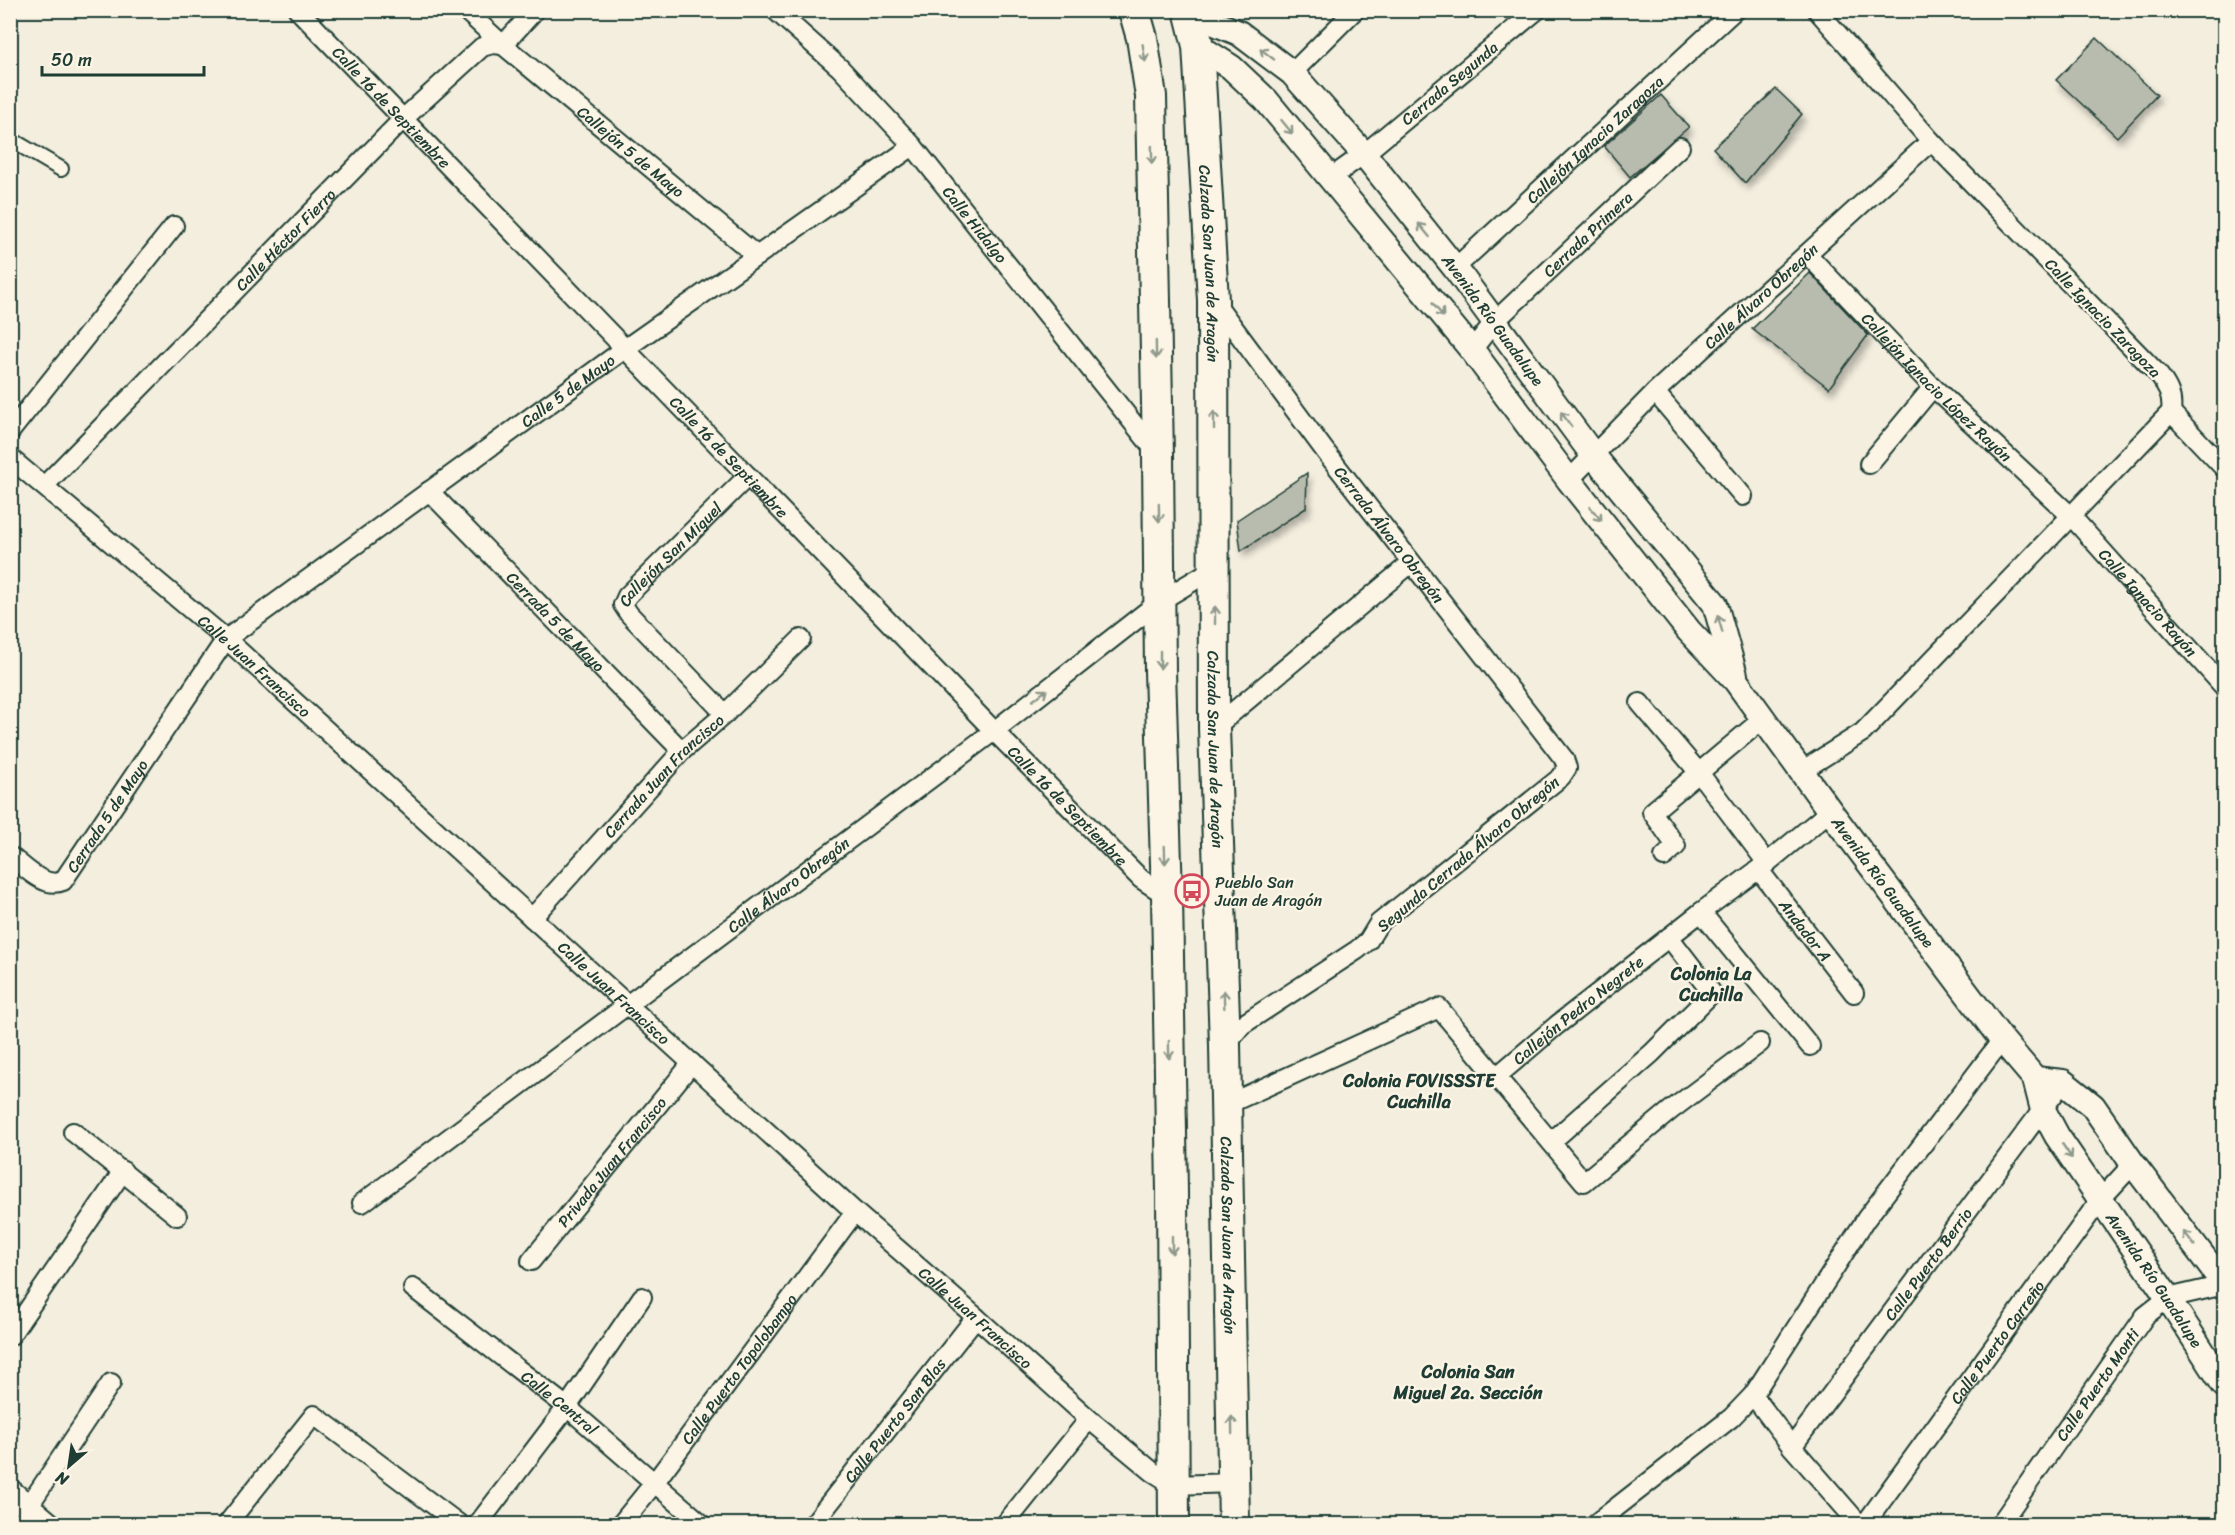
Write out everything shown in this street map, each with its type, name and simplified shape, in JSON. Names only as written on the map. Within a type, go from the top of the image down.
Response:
[{"type":"main road","points":[[1134,10],[1142,38],[1151,96],[1160,671],[1167,896],[1172,1191],[1174,1524]]},
{"type":"main road","name":"Calzada San Juan de Aragón","points":[[1189,11],[1198,46],[1213,300],[1214,728],[1225,1045],[1234,1524]]},
{"type":"street","name":"Calle 16 de Septiembre","points":[[297,10],[994,731],[1141,879],[1167,896]]},
{"type":"street","name":"Callejón 5 de Mayo","points":[[465,10],[503,45],[757,256]]},
{"type":"street","points":[[503,45],[535,10]]},
{"type":"street","name":"Calle Hidalgo","points":[[775,10],[840,68],[913,146],[1158,455]]},
{"type":"street","points":[[1292,73],[1355,10]]},
{"type":"street","name":"Cerrada Segunda","points":[[1329,179],[1364,154],[1537,10]]},
{"type":"street","name":"Callejón Ignacio Zaragoza","points":[[1455,268],[1735,10]]},
{"type":"street","name":"Calle Ignacio Zaragoza","points":[[1817,10],[1931,141],[2158,374],[2169,387],[2173,401],[2171,412]]},
{"type":"street","name":"Avenida Río Guadalupe","points":[[1189,11],[1239,33],[1292,73],[1364,154],[1455,268],[1593,455],[1715,604],[1736,681]]},
{"type":"street","name":"Calle Héctor Fierro","points":[[44,486],[402,120],[482,47],[494,44],[503,45]]},
{"type":"street","name":"Avenida Río Guadalupe","points":[[1198,46],[1231,67],[1266,100],[1472,350],[1569,480],[1689,631],[1736,681],[1803,770],[1830,811],[2002,1040],[2035,1079],[2043,1110],[2057,1136],[2224,1384]]},
{"type":"street","points":[[10,139],[61,170]]},
{"type":"street","name":"Calle Álvaro Obregón","points":[[1569,480],[1654,392],[1931,141]]},
{"type":"street","name":"Calle 5 de Mayo","points":[[226,639],[626,348],[913,146]]},
{"type":"street","name":"Cerrada Primera","points":[[1472,350],[1494,322],[1680,147]]},
{"type":"street","points":[[10,432],[174,226]]},
{"type":"street","name":"Callejón Ignacio López Rayón","points":[[1807,254],[1933,387],[2072,517]]},
{"type":"street","name":"Cerrada Álvaro Obregón","points":[[1213,300],[1411,563],[1564,759],[1567,768]]},
{"type":"street","points":[[1869,464],[1933,387]]},
{"type":"street","points":[[1654,392],[1743,496]]},
{"type":"street","points":[[1803,770],[1863,732],[2171,412],[2224,468]]},
{"type":"street","name":"Calle Juan Francisco","points":[[10,458],[226,639],[855,1212],[1089,1419],[1153,1472],[1174,1485]]},
{"type":"street","name":"Callejón San Miguel","points":[[725,714],[623,605],[627,596],[748,476]]},
{"type":"street","name":"Cerrada 5 de Mayo","points":[[429,491],[682,752]]},
{"type":"street","name":"Calle Ignacio Rayón","points":[[2072,517],[2224,687]]},
{"type":"street","points":[[1214,728],[1411,563]]},
{"type":"street","name":"Calle Álvaro Obregón","points":[[362,1203],[994,731],[1160,601],[1215,568]]},
{"type":"street","name":"Cerrada 5 de Mayo","points":[[10,856],[43,881],[56,884],[63,881],[226,639]]},
{"type":"street","name":"Cerrada Juan Francisco","points":[[532,918],[682,752],[725,714],[801,639]]},
{"type":"street","name":"Andador A","points":[[1640,703],[1700,774],[1763,867],[1854,993]]},
{"type":"street","points":[[1664,857],[1676,846],[1652,813],[1764,718]]},
{"type":"street","name":"Segunda Cerrada Álvaro Obregón","points":[[1225,1045],[1242,1025],[1357,950],[1368,941],[1379,923],[1561,777],[1567,768]]},
{"type":"street","name":"Callejón Pedro Negrete","points":[[1226,1105],[1439,1008],[1496,1077],[1557,1025],[1668,937],[1763,867],[1830,811]]},
{"type":"street","points":[[1701,912],[1810,1046]]},
{"type":"street","points":[[1551,1142],[1652,1053],[1712,993],[1668,937]]},
{"type":"street","points":[[1595,1524],[1731,1418],[1753,1395],[1866,1219],[2002,1040]]},
{"type":"street","points":[[1496,1077],[1584,1182],[1671,1110],[1760,1043]]},
{"type":"street","name":"Privada Juan Francisco","points":[[531,1261],[692,1063]]},
{"type":"street","points":[[2035,1079],[2063,1082],[2093,1106],[2133,1164],[2224,1285]]},
{"type":"street","name":"Calle Puerto Berrio","points":[[1792,1447],[2063,1082]]},
{"type":"street","points":[[73,1131],[177,1216]]},
{"type":"street","name":"Calle Puerto Carreño","points":[[1865,1524],[2100,1200],[2133,1164]]},
{"type":"street","points":[[10,1336],[123,1171]]},
{"type":"street","name":"Calle Puerto Topolobampo","points":[[621,1524],[655,1482],[855,1212]]},
{"type":"street","name":"Calle Puerto Monti","points":[[2000,1524],[2145,1316],[2168,1298],[2224,1285]]},
{"type":"street","name":"Calle Central","points":[[413,1288],[567,1407],[702,1524]]},
{"type":"street","points":[[478,1524],[567,1407],[642,1297]]},
{"type":"street","name":"Calle Puerto San Blas","points":[[813,1524],[976,1317]]},
{"type":"street","points":[[48,1524],[19,1499],[111,1383]]},
{"type":"street","points":[[1753,1395],[1792,1447],[1859,1524]]},
{"type":"street","points":[[227,1524],[314,1415],[459,1524]]},
{"type":"street","points":[[1005,1524],[1089,1419]]},
{"type":"street","points":[[1174,1485],[1233,1483]]},
{"type":"building","points":[[2097,38],[2157,95],[2117,137],[2056,80]]},
{"type":"building","points":[[1776,89],[1802,114],[1745,183],[1713,148]]},
{"type":"building","points":[[1661,95],[1689,127],[1630,177],[1604,146]]},
{"type":"building","points":[[1810,273],[1868,335],[1829,388],[1752,329]]},
{"type":"building","points":[[1307,473],[1306,508],[1241,551],[1237,520]]},
{"type":"place","name":"Pueblo San Juan de Aragón","points":[[1192,891]]},
{"type":"district","name":"Colonia La Cuchilla","points":[[1711,984]]},
{"type":"district","name":"Colonia FOVISSSTE Cuchilla","points":[[1419,1091]]},
{"type":"district","name":"Colonia San Miguel 2a. Sección","points":[[1468,1382]]}]
